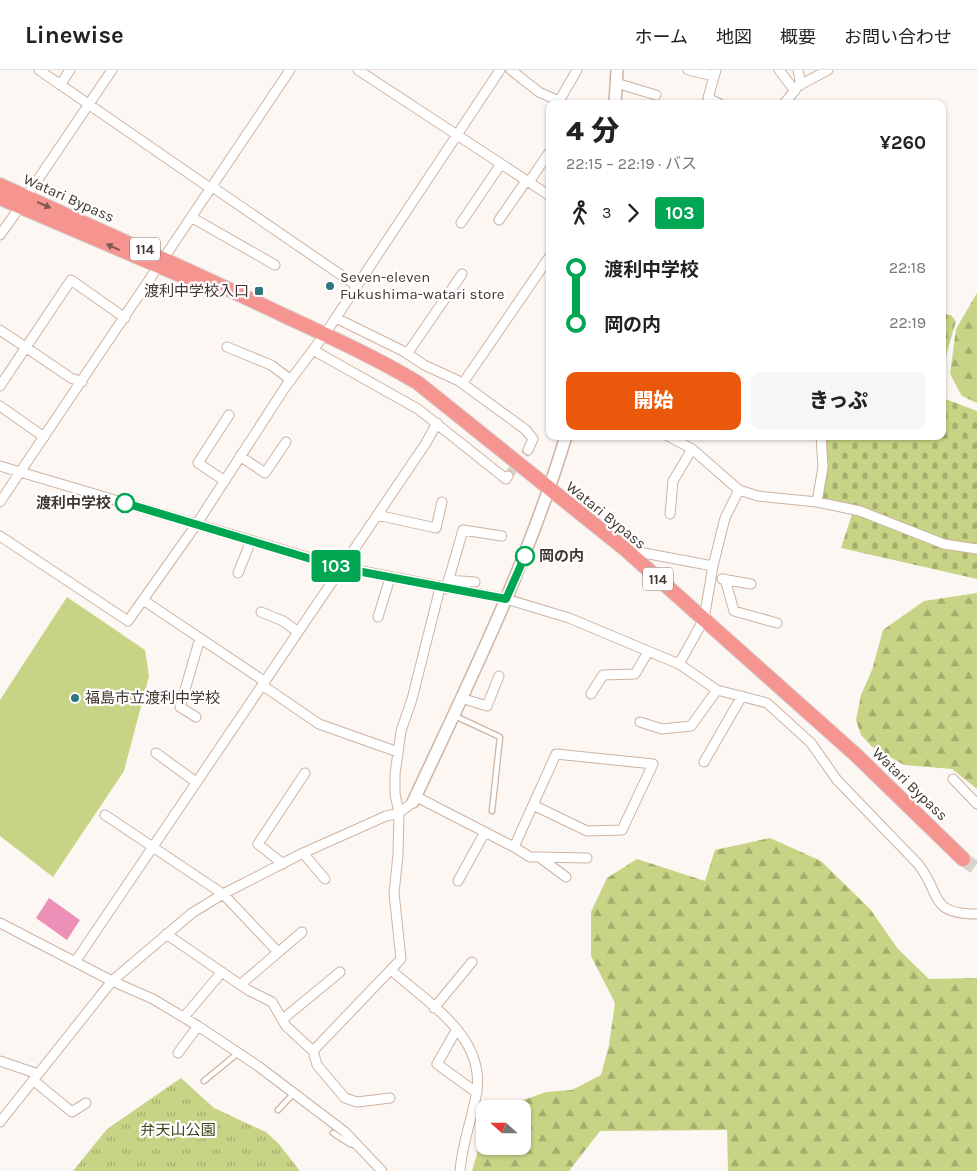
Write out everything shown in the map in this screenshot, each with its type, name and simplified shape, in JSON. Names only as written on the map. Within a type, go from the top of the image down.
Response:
[{"type":"highway","name":"Watari Bypass","points":[[0,185],[23,202],[288,317],[397,370],[418,383],[550,491],[625,549],[856,755],[963,859]]},
{"type":"highway","name":"Watari Bypass","points":[[0,198],[23,202]]},
{"type":"street","points":[[38,70],[356,286]]},
{"type":"street","points":[[60,85],[70,70]]},
{"type":"street","points":[[0,235],[112,70]]},
{"type":"street","points":[[0,502],[290,70]]},
{"type":"street","points":[[358,70],[546,194]]},
{"type":"street","points":[[0,536],[128,621],[196,525],[291,380],[336,318],[500,70]]},
{"type":"street","points":[[511,70],[538,92],[557,100]]},
{"type":"street","points":[[560,100],[577,70]]},
{"type":"street","points":[[615,100],[616,70]]},
{"type":"street","points":[[688,70],[715,73],[708,98],[712,100]]},
{"type":"street","points":[[779,70],[798,88]]},
{"type":"street","points":[[798,70],[798,88]]},
{"type":"street","points":[[788,100],[798,88],[828,70]]},
{"type":"street","points":[[616,83],[656,95]]},
{"type":"street","points":[[499,220],[546,157]]},
{"type":"street","points":[[461,223],[501,164]]},
{"type":"street","points":[[190,217],[275,265]]},
{"type":"street","points":[[463,384],[546,262]]},
{"type":"street","points":[[407,354],[462,274]]},
{"type":"street","points":[[0,386],[71,280],[125,318]]},
{"type":"street","points":[[336,318],[463,384],[526,430],[533,439],[528,450]]},
{"type":"street","points":[[0,330],[25,348],[82,382]]},
{"type":"street","points":[[227,347],[271,366],[291,380]]},
{"type":"street","points":[[313,350],[418,409],[506,479],[508,476]]},
{"type":"street","points":[[0,406],[44,437]]},
{"type":"street","points":[[225,481],[198,463],[229,415]]},
{"type":"street","points":[[75,962],[378,515],[426,443],[437,423]]},
{"type":"street","points":[[0,1122],[112,981],[192,913],[223,894],[303,854],[386,816],[399,813],[414,799],[506,599],[550,491],[565,440]]},
{"type":"street","points":[[676,440],[692,448],[739,490],[776,500],[818,502],[860,511],[944,544],[977,549]]},
{"type":"street","points":[[818,502],[823,467],[821,440]]},
{"type":"street","points":[[240,456],[265,473],[286,442]]},
{"type":"street","points":[[670,514],[673,481],[692,448]]},
{"type":"street","points":[[0,466],[341,568],[445,586],[506,599],[569,618],[679,664],[717,690],[767,703],[811,743],[837,780],[926,874],[939,903],[950,911],[977,914]]},
{"type":"street","points":[[679,664],[704,619],[724,518],[739,490]]},
{"type":"street","points":[[378,515],[436,528],[442,502]]},
{"type":"street","points":[[313,1051],[401,959],[394,893],[397,878],[399,813],[395,794],[401,731],[463,530],[502,536]]},
{"type":"street","points":[[238,573],[250,541]]},
{"type":"street","points":[[625,549],[713,566]]},
{"type":"street","points":[[712,577],[752,584]]},
{"type":"street","points":[[378,617],[390,578]]},
{"type":"street","points":[[725,579],[734,611],[777,623]]},
{"type":"street","points":[[445,586],[476,582]]},
{"type":"street","points":[[143,600],[200,638],[319,724],[398,752]]},
{"type":"street","points":[[261,612],[283,621],[298,632]]},
{"type":"street","points":[[196,717],[180,707],[200,638]]},
{"type":"street","points":[[590,694],[603,675],[635,674],[648,652]]},
{"type":"street","points":[[461,698],[487,706],[499,676]]},
{"type":"street","points":[[640,722],[662,729],[691,726],[717,690]]},
{"type":"street","points":[[704,762],[742,696]]},
{"type":"street","points":[[156,753],[196,782]]},
{"type":"street","points":[[514,847],[533,804],[556,754],[653,764],[622,830],[587,832],[533,804]]},
{"type":"street","points":[[283,864],[258,844],[305,774]]},
{"type":"street","points":[[953,779],[977,804]]},
{"type":"street","points":[[414,799],[485,832],[530,857],[587,858]]},
{"type":"street","points":[[105,815],[223,894],[278,952]]},
{"type":"street","points":[[458,881],[485,832]]},
{"type":"street","points":[[303,854],[325,879]]},
{"type":"street","points":[[539,858],[566,877]]},
{"type":"street","points":[[0,923],[112,981],[153,999],[198,1026],[294,1093],[359,1145],[382,1171]]},
{"type":"street","points":[[240,985],[302,932]]},
{"type":"street","points":[[166,934],[240,985],[272,1002],[286,1026],[313,1051],[317,1065],[345,1098],[357,1102],[390,1098]]},
{"type":"street","points":[[434,1008],[472,962]]},
{"type":"street","points":[[391,970],[457,1029],[476,1059],[478,1077],[476,1094],[465,1135],[460,1171]]},
{"type":"street","points":[[184,1017],[222,972]]},
{"type":"street","points":[[283,1019],[340,972]]},
{"type":"street","points":[[178,1053],[198,1026]]},
{"type":"street","points":[[457,1029],[437,1064],[476,1094]]},
{"type":"street","points":[[0,1061],[36,1077],[72,1112],[86,1103]]},
{"type":"lane","points":[[454,715],[500,737],[492,811]]},
{"type":"lane","points":[[204,1081],[238,1053]]},
{"type":"lane","points":[[278,1110],[294,1093]]},
{"type":"lane","points":[[333,1134],[350,1144],[359,1145]]},
{"type":"green space","points":[[977,293],[977,403],[962,396],[950,374],[956,329]]},
{"type":"green space","points":[[946,314],[951,315],[956,321],[946,356]]},
{"type":"green space","points":[[946,399],[977,411],[977,579],[841,548],[854,508],[822,499],[826,466],[825,440],[946,440]]},
{"type":"green space","points":[[977,593],[977,789],[952,769],[904,765],[871,746],[861,735],[856,720],[861,695],[872,670],[883,630],[924,601]]},
{"type":"green space","points":[[67,597],[145,650],[149,676],[124,771],[53,877],[0,836],[0,700]]},
{"type":"green space","points":[[770,838],[821,861],[870,909],[898,949],[929,979],[977,978],[977,1171],[728,1171],[727,1130],[600,1131],[569,1171],[472,1171],[477,1155],[531,1155],[531,1100],[523,1100],[546,1092],[572,1090],[601,1075],[609,1045],[615,1003],[591,956],[591,912],[607,878],[637,859],[705,881],[715,850]]},
{"type":"green space","name":"弁天山公園","points":[[181,1078],[214,1108],[266,1132],[279,1144],[300,1171],[73,1171],[107,1129]]},
{"type":"shaded area","points":[[49,898],[80,920],[67,940],[36,918]]},
{"type":"tunnel","points":[[508,476],[528,450]]},
{"type":"tunnel","points":[[963,859],[977,869]]},
{"type":"bus line","name":"103","points":[[125,503],[341,568],[506,599],[525,556]]},
{"type":"place","name":"Seven-eleven Fukushima-watari store","points":[[330,286]]},
{"type":"place","name":"渡利中学校入口","points":[[259,291]]},
{"type":"place","name":"渡利中学校","points":[[125,503]]},
{"type":"place","name":"岡の内","points":[[525,556]]},
{"type":"place","name":"福島市立渡利中学校","points":[[75,698]]}]
